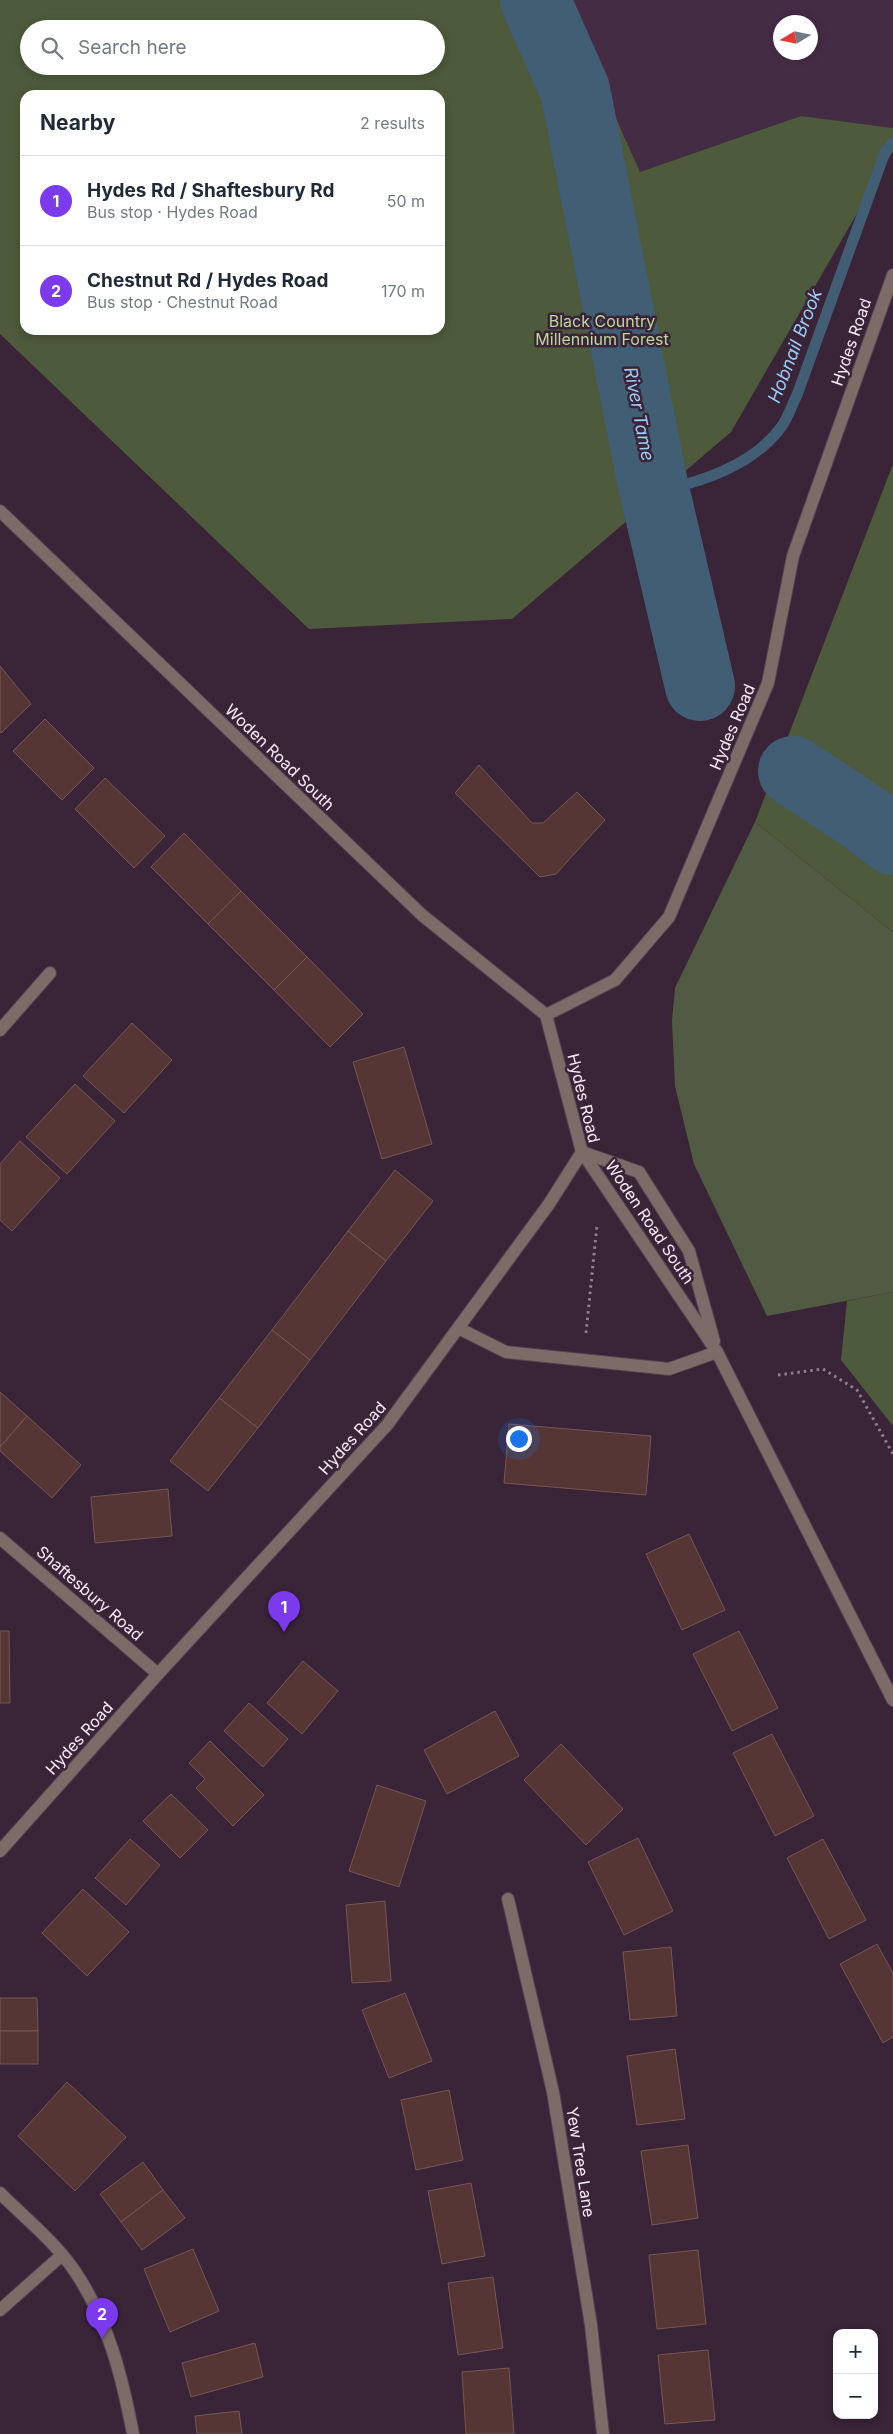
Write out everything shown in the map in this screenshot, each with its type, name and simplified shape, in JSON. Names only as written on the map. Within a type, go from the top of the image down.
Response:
[{"type":"street","name":"Hydes Road","points":[[0,1851],[158,1674],[387,1425],[460,1328],[549,1204],[582,1152],[546,1015],[614,980],[669,917],[768,683],[793,556],[893,275]]},
{"type":"street","name":"Woden Road South","points":[[0,511],[422,915],[546,1015]]},
{"type":"street","points":[[0,1030],[50,973]]},
{"type":"street","name":"Woden Road South","points":[[582,1152],[639,1172],[689,1251],[717,1352]]},
{"type":"street","name":"Woden Road South","points":[[582,1152],[717,1352],[893,1700]]},
{"type":"street","points":[[460,1328],[506,1352],[669,1369],[717,1352]]},
{"type":"street","name":"Shaftesbury Road","points":[[0,1538],[158,1674]]},
{"type":"street","name":"Yew Tree Lane","points":[[508,1899],[553,2092],[591,2325],[603,2434]]},
{"type":"street","points":[[0,2193],[62,2255],[74,2271],[112,2344],[124,2387],[133,2434]]},
{"type":"street","points":[[0,2310],[62,2255]]},
{"type":"path","points":[[586,1341],[598,1224]]},
{"type":"path","points":[[778,1375],[823,1369],[857,1390],[893,1454]]},
{"type":"shaded area","points":[[563,0],[893,0],[893,128],[801,116],[640,172]]},
{"type":"green space","name":"Black Country Millennium Forest","points":[[0,0],[563,0],[640,172],[801,116],[893,128],[893,151],[731,432],[512,619],[309,629],[0,334]]},
{"type":"green space","points":[[893,464],[893,932],[755,822]]},
{"type":"green space","points":[[755,822],[893,932],[893,1292],[767,1316],[694,1164],[675,1086],[672,1021],[675,988]]},
{"type":"green space","points":[[893,1292],[893,1426],[841,1360],[847,1301]]},
{"type":"building","points":[[0,666],[31,704],[1,733],[0,732]]},
{"type":"building","points":[[45,719],[94,768],[62,800],[13,751]]},
{"type":"building","points":[[479,765],[532,823],[543,823],[577,792],[605,820],[556,874],[540,877],[455,793]]},
{"type":"building","points":[[105,778],[165,836],[134,868],[75,809]]},
{"type":"building","points":[[184,833],[241,891],[208,924],[151,867]]},
{"type":"building","points":[[241,891],[307,957],[274,990],[208,924]]},
{"type":"building","points":[[307,957],[363,1014],[330,1047],[274,990]]},
{"type":"building","points":[[132,1023],[172,1060],[124,1113],[83,1076]]},
{"type":"building","points":[[404,1047],[432,1144],[382,1159],[353,1062]]},
{"type":"building","points":[[75,1084],[115,1121],[67,1174],[26,1137]]},
{"type":"building","points":[[20,1141],[60,1178],[12,1231],[0,1220],[0,1164]]},
{"type":"building","points":[[395,1170],[433,1201],[386,1261],[348,1231]]},
{"type":"building","points":[[348,1231],[386,1261],[310,1360],[272,1330]]},
{"type":"building","points":[[272,1330],[310,1360],[258,1428],[219,1398]]},
{"type":"building","points":[[0,1392],[27,1416],[0,1447]]},
{"type":"building","points":[[219,1398],[258,1428],[208,1491],[170,1461]]},
{"type":"building","points":[[27,1416],[81,1465],[52,1498],[0,1451],[0,1447]]},
{"type":"building","points":[[509,1424],[651,1436],[646,1495],[504,1483]]},
{"type":"building","points":[[168,1489],[172,1536],[95,1543],[91,1497]]},
{"type":"building","points":[[689,1534],[725,1610],[682,1630],[646,1554]]},
{"type":"building","points":[[0,1631],[9,1631],[10,1703],[0,1703]]},
{"type":"building","points":[[739,1631],[778,1708],[732,1731],[693,1654]]},
{"type":"building","points":[[303,1661],[338,1691],[302,1734],[267,1703]]},
{"type":"building","points":[[249,1703],[288,1739],[263,1767],[224,1731]]},
{"type":"building","points":[[495,1711],[519,1756],[447,1794],[424,1750]]},
{"type":"building","points":[[772,1734],[814,1816],[775,1836],[733,1753]]},
{"type":"building","points":[[210,1741],[264,1795],[233,1826],[196,1788],[205,1779],[189,1763]]},
{"type":"building","points":[[561,1744],[623,1809],[586,1845],[524,1780]]},
{"type":"building","points":[[377,1785],[426,1801],[399,1887],[349,1871]]},
{"type":"building","points":[[171,1794],[208,1830],[180,1858],[143,1821]]},
{"type":"building","points":[[638,1838],[673,1911],[624,1935],[588,1862]]},
{"type":"building","points":[[130,1839],[160,1865],[126,1905],[95,1878]]},
{"type":"building","points":[[823,1839],[866,1920],[829,1939],[787,1858]]},
{"type":"building","points":[[83,1889],[129,1932],[87,1976],[42,1933]]},
{"type":"building","points":[[385,1901],[391,1981],[352,1983],[346,1905]]},
{"type":"building","points":[[877,1944],[893,1973],[893,2037],[883,2043],[840,1964]]},
{"type":"building","points":[[671,1947],[677,2016],[630,2020],[623,1952]]},
{"type":"building","points":[[405,1993],[432,2061],[389,2078],[362,2010]]},
{"type":"building","points":[[0,1998],[37,1998],[38,2031],[0,2031]]},
{"type":"building","points":[[0,2031],[38,2031],[38,2064],[0,2064]]},
{"type":"building","points":[[675,2049],[685,2119],[637,2125],[627,2056]]},
{"type":"building","points":[[67,2082],[126,2137],[75,2191],[18,2136]]},
{"type":"building","points":[[449,2090],[463,2160],[416,2170],[401,2100]]},
{"type":"building","points":[[688,2145],[698,2218],[652,2225],[641,2151]]},
{"type":"building","points":[[143,2162],[163,2190],[121,2222],[100,2194]]},
{"type":"building","points":[[471,2183],[485,2256],[442,2264],[428,2191]]},
{"type":"building","points":[[163,2190],[185,2218],[142,2250],[121,2222]]},
{"type":"building","points":[[193,2249],[219,2311],[170,2332],[144,2269]]},
{"type":"building","points":[[698,2250],[706,2324],[657,2329],[649,2255]]},
{"type":"building","points":[[493,2277],[503,2348],[458,2355],[448,2283]]},
{"type":"building","points":[[255,2343],[263,2377],[191,2397],[182,2363]]},
{"type":"building","points":[[708,2350],[715,2420],[665,2424],[658,2355]]},
{"type":"building","points":[[509,2368],[514,2434],[466,2434],[462,2372]]},
{"type":"building","points":[[239,2411],[242,2434],[197,2434],[195,2416]]},
{"type":"waterway","name":"River Tame","points":[[535,0],[575,90],[652,480],[700,686]]},
{"type":"waterway","name":"Hobnail Brook","points":[[655,492],[708,477],[741,462],[770,440],[782,426],[797,395],[885,152],[893,143]]},
{"type":"waterway","name":"River Tame","points":[[793,771],[866,819],[893,840]]},
{"type":"place","name":"Hydes Rd / Shaftesbury Rd","points":[[284,1632]]},
{"type":"place","name":"Chestnut Rd / Hydes Road","points":[[102,2339]]}]
